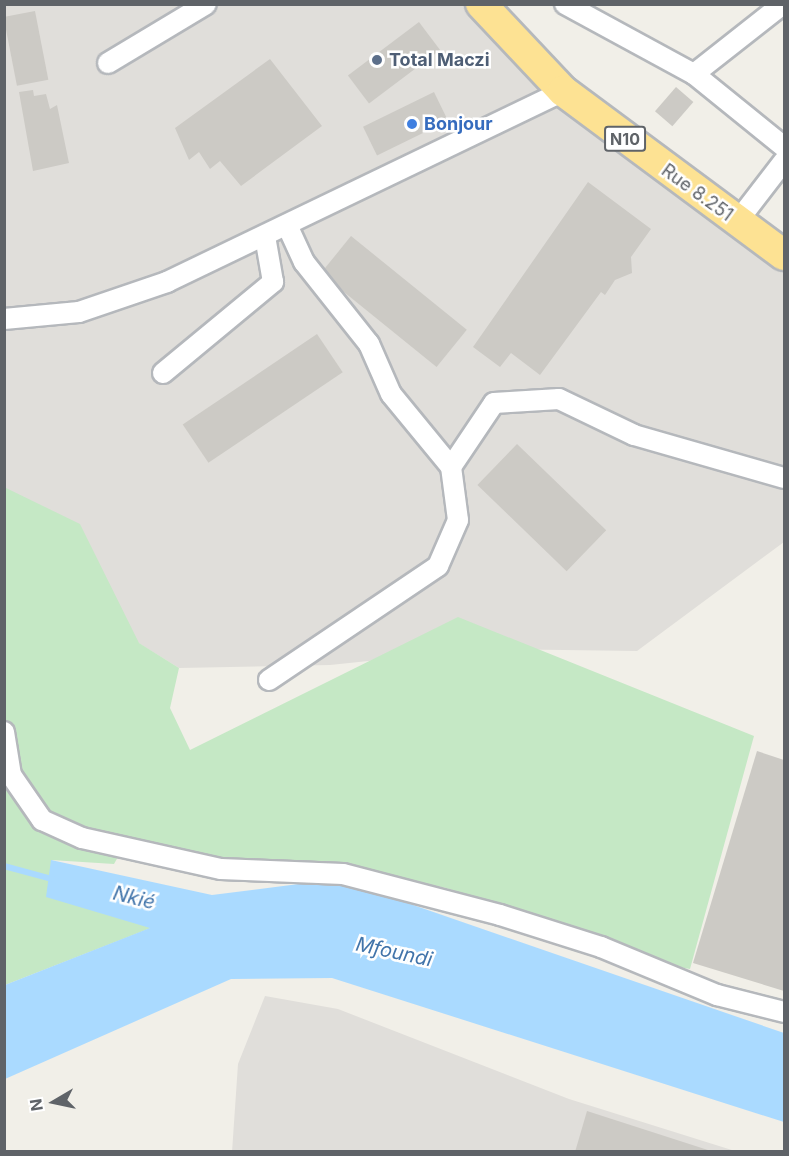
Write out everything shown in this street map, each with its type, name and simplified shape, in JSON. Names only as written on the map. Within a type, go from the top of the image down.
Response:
[{"type":"highway","name":"Rue 8.251","points":[[481,4],[563,91],[784,255]]},
{"type":"street","points":[[108,63],[206,4]]},
{"type":"street","points":[[564,4],[694,74],[784,147]]},
{"type":"street","points":[[694,74],[783,4]]},
{"type":"street","points":[[4,319],[41,318],[124,299],[265,236],[563,91]]},
{"type":"street","points":[[737,222],[784,161]]},
{"type":"street","points":[[269,680],[438,566],[458,520],[451,467],[391,394],[369,344],[304,262],[287,225]]},
{"type":"street","points":[[163,373],[273,282],[265,236]]},
{"type":"street","points":[[451,467],[494,403],[559,399],[634,435],[784,478]]},
{"type":"street","points":[[4,732],[11,775],[42,820],[82,838],[222,869],[343,874],[500,915],[601,947],[717,995],[784,1012]]},
{"type":"shaded area","points":[[4,5],[481,5],[784,255],[784,542],[637,651],[483,649],[330,665],[179,668],[67,599],[5,574]]},
{"type":"shaded area","points":[[265,996],[338,1009],[569,1099],[735,1151],[232,1152],[238,1064]]},
{"type":"green space","points":[[4,487],[80,524],[139,643],[179,668],[170,708],[190,750],[458,617],[754,736],[690,969],[652,962],[603,938],[446,888],[346,866],[229,862],[128,839],[114,864],[51,860],[151,928],[5,985]]},
{"type":"water","name":"Mfoundi","points":[[51,860],[212,895],[338,879],[784,1033],[784,1122],[332,978],[231,979],[5,1079],[5,985],[150,928],[46,897]]},
{"type":"building","points":[[35,11],[48,80],[17,86],[4,17]]},
{"type":"building","points":[[419,22],[440,50],[369,104],[348,76]]},
{"type":"building","points":[[270,59],[322,126],[241,186],[220,161],[210,169],[199,152],[189,160],[175,128]]},
{"type":"building","points":[[676,87],[693,102],[672,126],[655,111]]},
{"type":"building","points":[[33,90],[34,96],[46,94],[50,109],[57,105],[69,163],[33,171],[19,92]]},
{"type":"building","points":[[434,92],[448,121],[377,155],[363,127]]},
{"type":"building","points":[[588,182],[651,229],[631,257],[632,273],[615,280],[605,295],[601,292],[540,375],[511,353],[500,367],[473,347]]},
{"type":"building","points":[[351,236],[467,330],[437,367],[321,273]]},
{"type":"building","points":[[317,334],[343,372],[208,463],[183,425]]},
{"type":"building","points":[[517,444],[606,530],[567,571],[477,485]]},
{"type":"building","points":[[757,751],[784,760],[784,991],[693,963]]},
{"type":"building","points":[[587,1111],[711,1151],[711,1152],[575,1152]]},
{"type":"waterway","name":"Nkié","points":[[4,866],[56,880]]},
{"type":"place","name":"Total Maczi","points":[[377,60]]},
{"type":"place","name":"Bonjour","points":[[412,124]]}]
